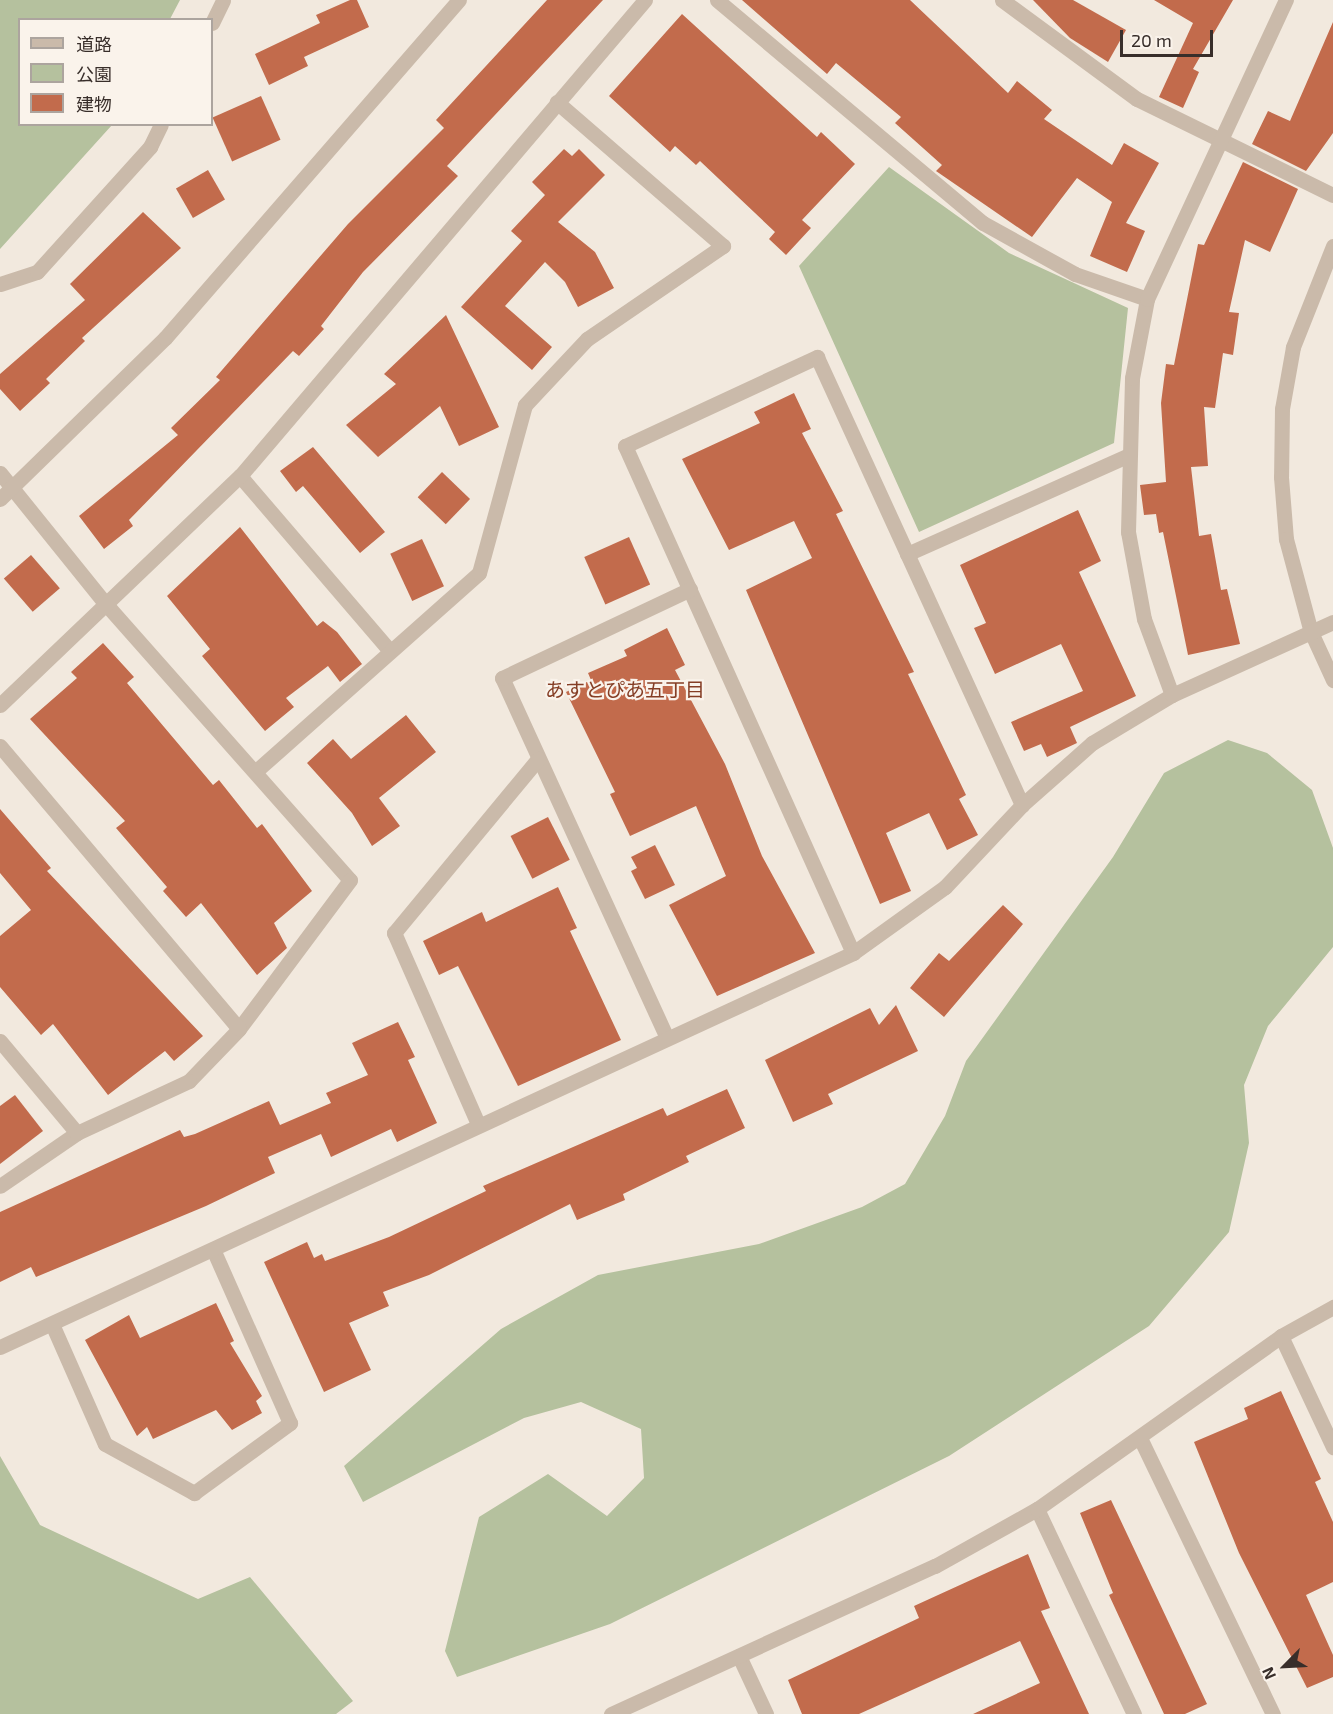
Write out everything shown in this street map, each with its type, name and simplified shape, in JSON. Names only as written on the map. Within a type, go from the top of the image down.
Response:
[{"type":"street","points":[[213,21],[223,0]]},
{"type":"street","points":[[0,499],[165,338],[459,0]]},
{"type":"street","points":[[0,705],[104,602],[240,476],[645,0]]},
{"type":"street","points":[[717,0],[983,223],[1075,274],[1147,299]]},
{"type":"street","points":[[1002,0],[1137,99],[1333,195]]},
{"type":"street","points":[[1172,695],[1144,620],[1128,532],[1127,456],[1132,378],[1147,299],[1218,140],[1286,0]]},
{"type":"street","points":[[256,771],[479,573],[525,405],[587,339],[723,246],[556,102]]},
{"type":"street","points":[[0,284],[37,272],[150,147],[160,126]]},
{"type":"street","points":[[1333,246],[1293,346],[1282,409],[1286,539],[1311,632],[1333,680]]},
{"type":"street","points":[[853,953],[625,446],[817,357],[1022,805]]},
{"type":"street","points":[[907,554],[1127,456]]},
{"type":"street","points":[[0,473],[104,602],[256,771],[350,880],[239,1029],[189,1081],[76,1133],[0,1186]]},
{"type":"street","points":[[240,476],[390,651]]},
{"type":"street","points":[[667,1038],[502,678],[690,589]]},
{"type":"street","points":[[0,1347],[478,1124],[853,953],[945,887],[1022,805],[1092,743],[1172,695],[1333,622]]},
{"type":"street","points":[[0,746],[239,1029]]},
{"type":"street","points":[[478,1124],[394,933],[538,759]]},
{"type":"street","points":[[0,1041],[76,1133]]},
{"type":"street","points":[[52,1324],[105,1444],[194,1493],[290,1423],[213,1249]]},
{"type":"street","points":[[611,1714],[935,1566],[1037,1509],[1141,1440],[1281,1336],[1333,1307]]},
{"type":"street","points":[[1281,1336],[1333,1445]]},
{"type":"street","points":[[1141,1440],[1273,1714]]},
{"type":"street","points":[[1037,1509],[1134,1714]]},
{"type":"street","points":[[739,1656],[766,1714]]},
{"type":"green space","points":[[0,0],[180,0],[171,18],[18,18],[18,126],[111,126],[0,249]]},
{"type":"green space","points":[[889,167],[1009,253],[1128,308],[1114,443],[919,532],[799,266]]},
{"type":"green space","points":[[1228,740],[1267,753],[1312,790],[1333,848],[1333,947],[1268,1026],[1244,1085],[1249,1143],[1229,1232],[1149,1326],[949,1456],[610,1624],[457,1677],[445,1651],[479,1517],[548,1474],[607,1516],[644,1478],[641,1429],[581,1402],[524,1418],[363,1502],[344,1466],[501,1329],[598,1275],[759,1244],[862,1207],[905,1184],[945,1116],[966,1061],[1113,857],[1164,773]]},
{"type":"green space","points":[[0,1456],[40,1525],[198,1599],[250,1577],[353,1701],[336,1714],[0,1714]]},
{"type":"building","points":[[350,0],[357,0],[369,27],[304,57],[308,66],[269,85],[255,54],[320,23],[316,15]]},
{"type":"building","points":[[547,0],[603,0],[447,166],[458,176],[363,272],[321,326],[324,329],[299,356],[293,351],[129,520],[133,526],[104,549],[79,516],[178,435],[171,428],[220,380],[216,377],[348,224],[444,128],[436,120]]},
{"type":"building","points":[[742,0],[910,0],[1008,93],[1017,81],[1052,110],[1044,119],[1112,165],[1124,143],[1159,163],[1126,223],[1145,231],[1127,272],[1090,256],[1112,202],[1077,178],[1032,237],[936,171],[942,165],[895,123],[901,117],[836,63],[827,74]]},
{"type":"building","points":[[1033,0],[1073,0],[1126,30],[1108,62],[1070,38]]},
{"type":"building","points":[[1154,0],[1233,0],[1193,69],[1199,72],[1183,108],[1159,97],[1193,23]]},
{"type":"building","points":[[682,14],[817,137],[821,132],[855,164],[802,220],[811,228],[786,255],[769,239],[775,232],[700,161],[696,165],[675,146],[670,152],[609,96]]},
{"type":"building","points":[[1333,22],[1333,133],[1306,171],[1252,144],[1268,111],[1290,121]]},
{"type":"building","points":[[261,96],[281,140],[232,161],[213,117]]},
{"type":"building","points":[[564,149],[572,156],[579,149],[605,175],[558,222],[595,252],[614,288],[578,307],[565,282],[545,262],[505,306],[552,347],[532,370],[461,307],[522,241],[511,231],[545,195],[532,182]]},
{"type":"building","points":[[1243,162],[1298,189],[1270,252],[1245,240],[1229,312],[1239,313],[1233,355],[1223,353],[1215,408],[1204,407],[1208,466],[1191,467],[1199,536],[1211,534],[1221,590],[1227,589],[1240,644],[1188,655],[1163,532],[1159,533],[1156,514],[1144,515],[1140,485],[1166,482],[1161,403],[1166,364],[1174,365],[1198,244],[1204,245]]},
{"type":"building","points":[[208,170],[225,199],[193,218],[176,189]]},
{"type":"building","points":[[143,212],[181,248],[82,338],[85,341],[46,379],[50,383],[20,411],[0,389],[0,374],[85,300],[70,284]]},
{"type":"building","points":[[446,315],[499,427],[459,446],[440,406],[378,457],[346,425],[396,384],[384,374]]},
{"type":"building","points":[[794,393],[811,429],[802,433],[843,511],[836,514],[914,672],[908,674],[966,795],[959,799],[978,835],[947,850],[929,813],[886,833],[911,891],[880,904],[746,590],[812,558],[794,521],[729,550],[682,459],[760,423],[754,412]]},
{"type":"building","points":[[313,447],[385,532],[360,553],[303,486],[296,492],[280,471]]},
{"type":"building","points":[[442,472],[470,499],[446,524],[418,497]]},
{"type":"building","points":[[1078,510],[1101,561],[1079,572],[1136,696],[1070,727],[1077,743],[1047,757],[1041,744],[1024,751],[1011,722],[1083,691],[1061,644],[995,674],[974,628],[986,623],[960,565]]},
{"type":"building","points":[[240,527],[317,626],[323,621],[337,632],[362,664],[340,682],[328,666],[286,698],[294,707],[265,731],[202,656],[210,649],[167,596]]},
{"type":"building","points":[[629,537],[650,585],[605,604],[584,557]]},
{"type":"building","points":[[422,539],[444,586],[412,601],[390,554]]},
{"type":"building","points":[[31,555],[60,588],[33,612],[4,579]]},
{"type":"building","points":[[667,628],[685,665],[675,670],[725,764],[762,856],[815,953],[717,996],[669,905],[726,876],[696,806],[630,836],[610,794],[615,792],[566,692],[591,680],[588,673],[627,656],[624,650]]},
{"type":"building","points":[[103,643],[134,677],[127,683],[213,785],[219,780],[257,828],[262,824],[312,891],[274,923],[287,948],[257,975],[201,903],[186,917],[163,891],[167,887],[116,828],[125,821],[30,719],[77,678],[71,672]]},
{"type":"building","points":[[406,715],[436,752],[379,798],[400,826],[372,846],[352,813],[307,763],[333,739],[351,759]]},
{"type":"building","points":[[0,809],[51,868],[47,871],[203,1036],[174,1061],[165,1051],[108,1095],[53,1024],[41,1035],[0,987],[0,936],[31,910],[0,873]]},
{"type":"building","points":[[548,817],[570,860],[532,879],[511,836]]},
{"type":"building","points":[[655,845],[675,885],[645,899],[631,871],[637,868],[631,857]]},
{"type":"building","points":[[558,887],[577,928],[570,931],[621,1040],[518,1086],[458,966],[439,975],[423,941],[482,912],[486,922]]},
{"type":"building","points":[[1003,905],[1023,924],[944,1017],[910,988],[939,953],[949,961]]},
{"type":"building","points":[[896,1005],[918,1051],[828,1094],[833,1104],[793,1122],[765,1060],[870,1008],[879,1025]]},
{"type":"building","points":[[398,1022],[415,1057],[408,1060],[437,1123],[397,1142],[391,1129],[331,1157],[321,1134],[268,1157],[275,1173],[206,1206],[36,1277],[31,1267],[0,1282],[0,1212],[180,1130],[184,1137],[195,1134],[269,1101],[280,1125],[331,1103],[326,1093],[368,1075],[352,1043]]},
{"type":"building","points":[[727,1089],[745,1128],[686,1156],[689,1162],[623,1194],[625,1200],[577,1220],[570,1204],[429,1275],[383,1292],[389,1306],[349,1323],[371,1370],[324,1392],[264,1262],[307,1242],[314,1258],[322,1254],[325,1261],[389,1237],[486,1191],[483,1186],[663,1108],[667,1116]]},
{"type":"building","points":[[15,1095],[43,1131],[0,1164],[0,1106]]},
{"type":"building","points":[[216,1303],[234,1341],[230,1343],[262,1396],[256,1401],[262,1413],[232,1430],[216,1410],[153,1439],[147,1427],[137,1436],[85,1340],[129,1315],[140,1338]]},
{"type":"building","points":[[1281,1391],[1321,1479],[1315,1482],[1333,1522],[1333,1582],[1306,1595],[1333,1655],[1333,1677],[1307,1688],[1239,1553],[1194,1442],[1248,1419],[1244,1408]]},
{"type":"building","points":[[1111,1500],[1207,1704],[1185,1714],[1164,1714],[1109,1595],[1113,1593],[1080,1513]]},
{"type":"building","points":[[1028,1554],[1050,1608],[1041,1611],[1089,1714],[973,1714],[1040,1683],[1020,1641],[859,1714],[802,1714],[788,1680],[919,1618],[914,1606]]},
{"type":"district","name":"あすとぴあ五丁目","points":[[625,689]]}]
